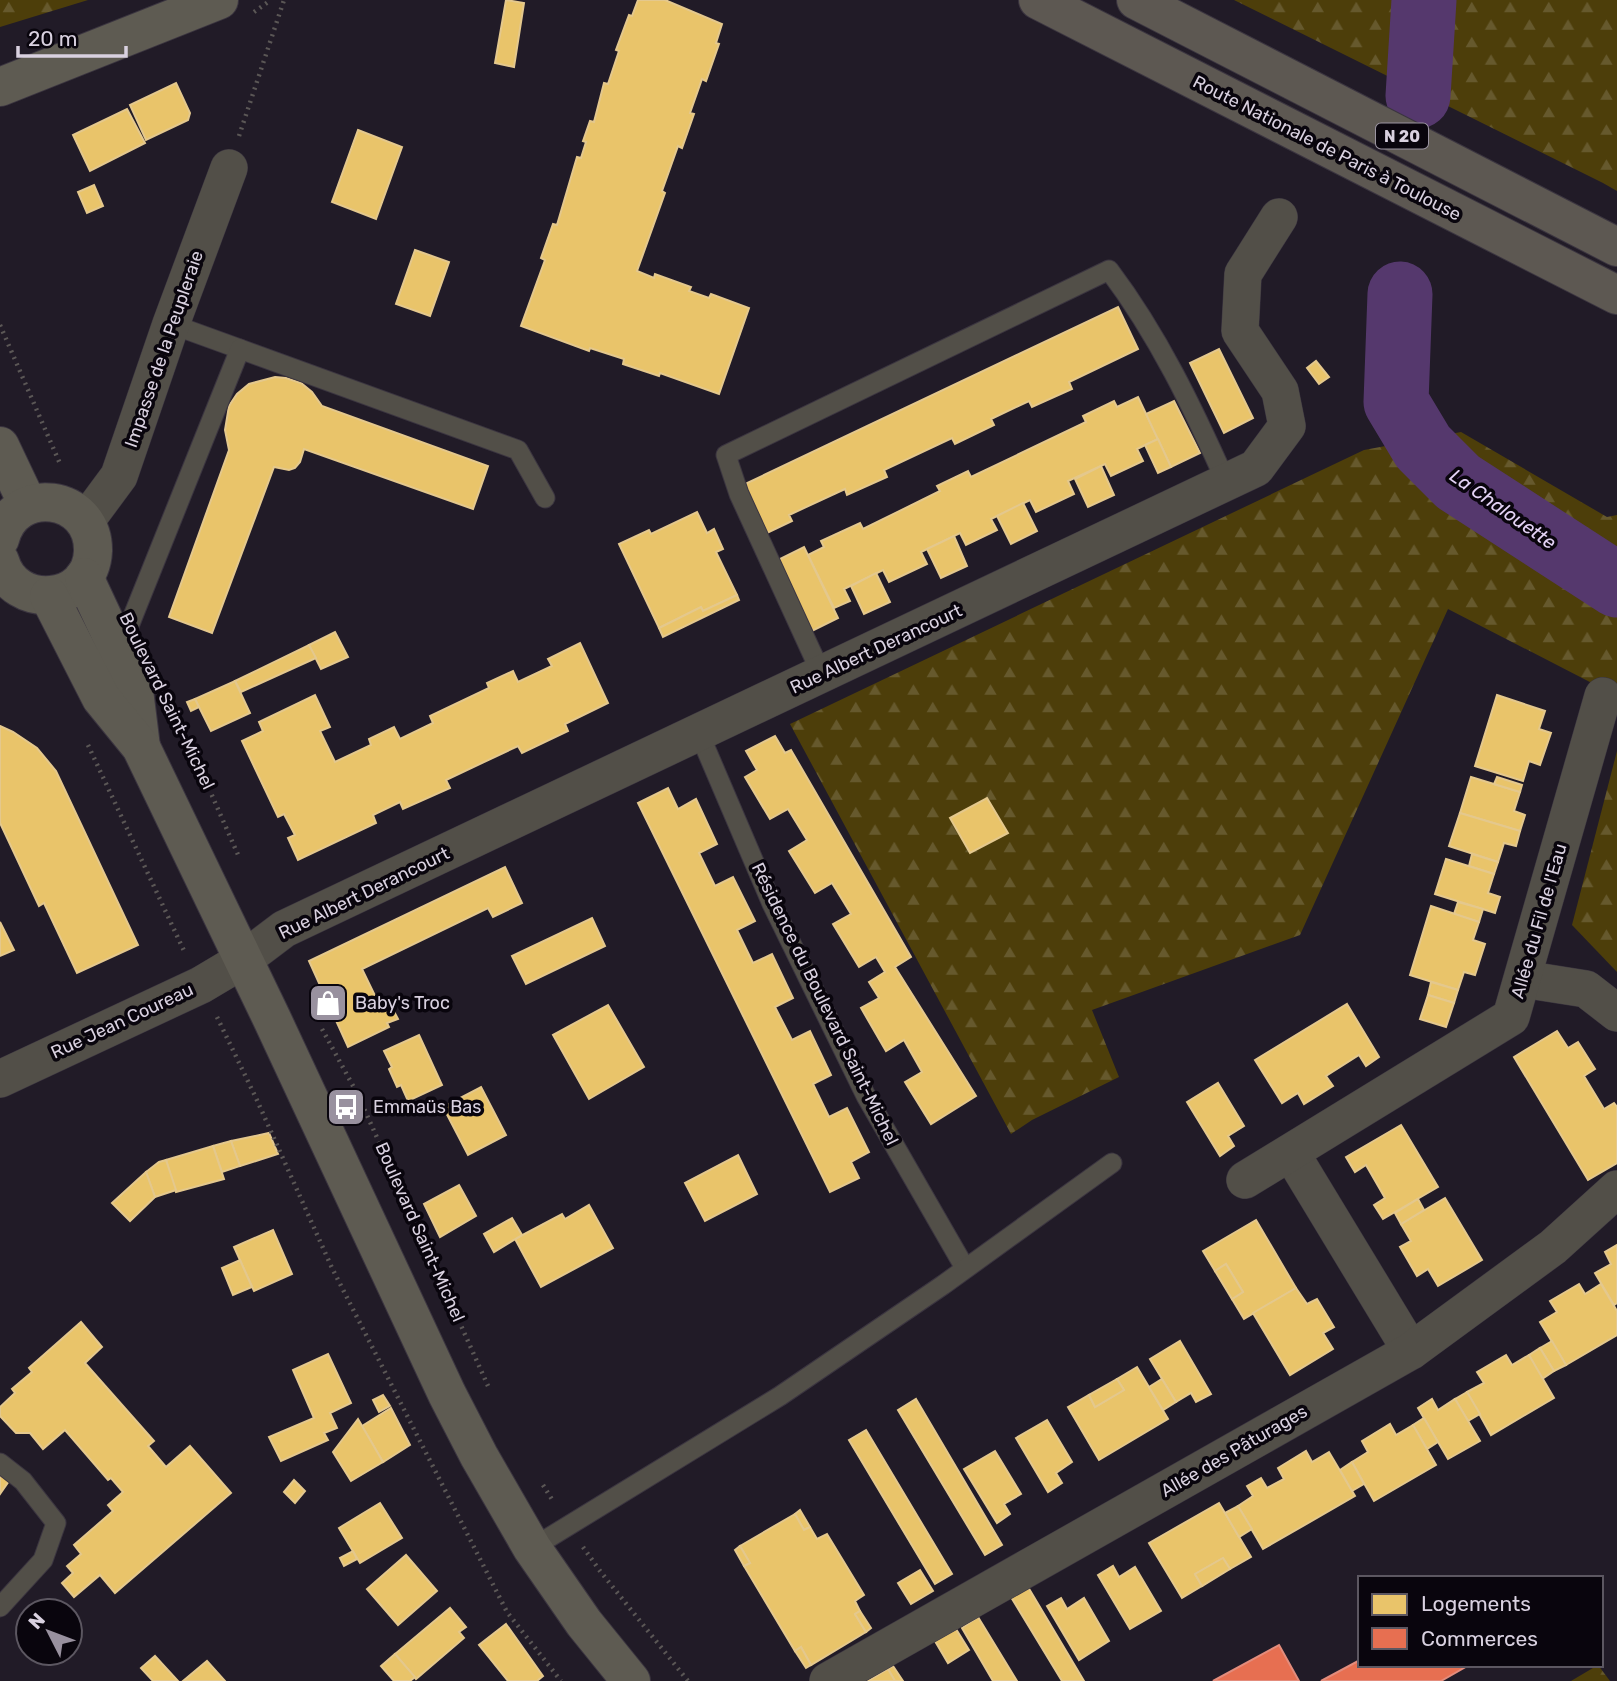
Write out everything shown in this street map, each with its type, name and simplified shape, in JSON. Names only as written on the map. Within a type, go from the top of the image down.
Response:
[{"type":"main road","points":[[0,87],[219,0]]},
{"type":"main road","name":"Route Nationale de Paris à Toulouse","points":[[1038,0],[1617,295]]},
{"type":"main road","name":"N 20","points":[[1136,0],[1617,247]]},
{"type":"main road","points":[[0,446],[28,505]]},
{"type":"main road","points":[[42,502],[55,503],[76,515],[92,540],[93,553],[84,577],[69,591],[49,596],[30,594],[13,584],[0,558],[8,520],[28,505],[42,502]]},
{"type":"main road","name":"Boulevard Saint-Michel","points":[[84,577],[133,682],[141,747]]},
{"type":"main road","name":"Boulevard Saint-Michel","points":[[49,596],[101,698],[141,747],[447,1394],[479,1456],[532,1548],[584,1623],[631,1681]]},
{"type":"street","name":"Impasse de la Peupleraie","points":[[76,515],[119,476],[171,324],[229,168]]},
{"type":"street","name":"Rue Albert Derancourt","points":[[243,960],[284,929],[1256,468],[1287,426],[1280,391],[1240,331],[1243,274],[1279,217]]},
{"type":"street","name":"Allée du Fil de l'Eau","points":[[1245,1180],[1511,1017],[1603,696]]},
{"type":"street","name":"Rue Jean Coureau","points":[[0,1079],[201,985],[243,960]]},
{"type":"street","points":[[1523,979],[1586,989],[1617,1013]]},
{"type":"street","points":[[1291,1153],[1410,1351]]},
{"type":"street","name":"Allée des Pâturages","points":[[828,1681],[1410,1351],[1553,1247],[1617,1189]]},
{"type":"lane","points":[[821,675],[740,494],[726,455],[1109,270],[1134,304],[1193,407],[1226,482]]},
{"type":"lane","points":[[171,324],[518,450],[545,498]]},
{"type":"lane","points":[[118,652],[240,349]]},
{"type":"lane","name":"Résidence du Boulevard Saint-Michel","points":[[699,733],[772,904],[860,1084],[965,1268]]},
{"type":"lane","points":[[532,1548],[780,1396],[1112,1163]]},
{"type":"lane","points":[[0,1463],[23,1480],[56,1523],[43,1560],[0,1607]]},
{"type":"path","points":[[229,168],[284,0]]},
{"type":"path","points":[[0,325],[67,480],[76,515]]},
{"type":"path","name":"Boulevard Saint-Michel","points":[[174,709],[241,861]]},
{"type":"path","points":[[86,741],[256,1098],[332,1268],[507,1612],[561,1681]]},
{"type":"path","name":"Boulevard Saint-Michel","points":[[321,1028],[358,1095],[492,1393]]},
{"type":"path","points":[[538,1478],[600,1572],[688,1681]]},
{"type":"green space","points":[[0,0],[88,0],[0,27]]},
{"type":"green space","points":[[1234,0],[1617,0],[1617,191],[1603,183]]},
{"type":"green space","points":[[1461,432],[1607,517],[1617,515],[1617,696],[1448,609],[1300,935],[1092,1010],[1119,1077],[1032,1120],[1011,1134],[790,724],[1364,450]]},
{"type":"green space","points":[[1617,751],[1617,972],[1572,925]]},
{"type":"green space","points":[[1595,1667],[1600,1667],[1610,1681],[1571,1681]]},
{"type":"building: Logements","points":[[506,0],[524,3],[514,67],[495,63]]},
{"type":"building: Logements","points":[[638,0],[665,0],[722,24],[716,43],[719,44],[706,81],[702,79],[690,113],[694,114],[682,148],[678,146],[662,191],[665,193],[637,271],[654,278],[655,274],[691,287],[689,291],[709,298],[711,294],[749,308],[719,394],[660,373],[659,376],[623,364],[624,359],[590,348],[589,351],[521,326],[545,260],[541,258],[553,224],[557,225],[577,157],[581,158],[590,121],[594,122],[604,83],[608,84],[619,51],[616,50],[629,15],[632,16]]},
{"type":"building: Logements","points":[[176,83],[190,113],[188,120],[146,140],[130,105]]},
{"type":"building: Logements","points":[[127,109],[145,143],[90,171],[73,135]]},
{"type":"building: Logements","points":[[358,130],[402,147],[376,219],[332,202]]},
{"type":"building: Logements","points":[[94,185],[103,206],[87,213],[78,192]]},
{"type":"building: Logements","points":[[415,250],[449,262],[430,316],[396,304]]},
{"type":"building: Logements","points":[[1118,307],[1138,349],[1069,382],[1072,389],[1032,407],[1029,401],[991,419],[994,425],[955,444],[952,438],[884,470],[887,477],[847,495],[845,489],[789,515],[792,521],[765,534],[743,485]]},
{"type":"building: Logements","points":[[1219,349],[1253,418],[1224,433],[1190,363]]},
{"type":"building: Logements","points":[[1316,361],[1329,377],[1319,384],[1307,368]]},
{"type":"building: Logements","points":[[275,377],[301,383],[322,406],[488,466],[473,509],[304,449],[295,468],[289,470],[274,467],[212,633],[169,617],[229,450],[225,430],[229,406],[237,394],[249,384]]},
{"type":"building: Logements","points":[[1138,397],[1158,439],[1137,449],[1143,461],[1111,476],[1105,464],[1068,481],[1074,494],[1036,512],[1030,500],[991,519],[997,530],[966,545],[960,533],[921,552],[927,564],[889,582],[883,570],[844,589],[850,601],[834,608],[808,555],[824,547],[821,541],[860,523],[863,529],[940,491],[937,486],[968,471],[971,477],[1086,422],[1083,416],[1114,401],[1117,407]]},
{"type":"building: Logements","points":[[1377,398],[1383,411],[1372,416],[1366,404]]},
{"type":"building: Logements","points":[[1174,401],[1200,453],[1171,467],[1146,414]]},
{"type":"building: Logements","points":[[1158,439],[1171,467],[1158,473],[1145,445]]},
{"type":"building: Logements","points":[[1101,466],[1114,495],[1088,507],[1075,479]]},
{"type":"building: Logements","points":[[1023,503],[1037,531],[1011,544],[997,516]]},
{"type":"building: Logements","points":[[697,512],[707,533],[714,529],[723,549],[716,552],[737,595],[703,611],[701,607],[659,628],[619,544],[649,530],[651,534]]},
{"type":"building: Logements","points":[[954,536],[967,566],[941,578],[927,549]]},
{"type":"building: Logements","points":[[804,547],[838,618],[808,633],[776,561]]},
{"type":"building: Logements","points":[[876,573],[890,602],[864,614],[851,586]]},
{"type":"building: Logements","points":[[737,595],[739,600],[663,637],[659,628],[701,607],[703,611]]},
{"type":"building: Logements","points":[[335,632],[348,657],[321,669],[309,645]]},
{"type":"building: Logements","points":[[580,643],[608,703],[565,724],[568,731],[522,753],[518,746],[446,780],[450,788],[403,809],[400,802],[373,815],[376,823],[298,860],[288,838],[295,835],[284,814],[278,817],[242,741],[263,731],[259,722],[315,695],[330,727],[320,731],[335,762],[371,745],[369,739],[394,727],[400,739],[433,723],[430,716],[489,688],[487,683],[513,671],[518,682],[552,666],[548,659]]},
{"type":"building: Logements","points":[[309,645],[316,658],[241,692],[235,681]]},
{"type":"building: Logements","points":[[235,681],[250,713],[211,731],[195,699]]},
{"type":"building: Logements","points":[[1497,695],[1545,711],[1539,729],[1551,733],[1540,765],[1529,761],[1523,781],[1475,766]]},
{"type":"building: Logements","points":[[195,699],[199,707],[191,711],[187,702]]},
{"type":"building: Logements","points":[[0,726],[37,748],[56,771],[138,945],[77,973],[44,903],[39,906],[0,823]]},
{"type":"building: Logements","points":[[775,736],[785,753],[791,750],[911,957],[895,967],[976,1096],[931,1124],[905,1082],[922,1072],[904,1040],[886,1051],[861,1008],[879,998],[869,982],[885,972],[876,957],[859,967],[833,924],[851,914],[832,883],[815,893],[789,851],[807,840],[788,809],[770,819],[745,777],[757,770],[746,751]]},
{"type":"building: Logements","points":[[1471,777],[1520,792],[1514,811],[1525,815],[1520,831],[1460,813]]},
{"type":"building: Logements","points":[[1497,777],[1522,785],[1520,792],[1494,784]]},
{"type":"building: Logements","points":[[668,788],[678,809],[696,799],[717,844],[699,853],[715,886],[733,877],[755,921],[737,930],[753,963],[772,954],[793,998],[775,1007],[792,1040],[810,1031],[831,1075],[813,1084],[829,1117],[847,1108],[869,1152],[851,1162],[859,1178],[830,1192],[638,803]]},
{"type":"building: Logements","points":[[987,798],[1008,833],[970,853],[950,818]]},
{"type":"building: Logements","points":[[1460,813],[1520,831],[1516,846],[1504,843],[1498,862],[1449,846]]},
{"type":"building: Logements","points":[[1472,854],[1498,862],[1494,874],[1469,866]]},
{"type":"building: Logements","points":[[1446,859],[1494,874],[1488,893],[1500,897],[1495,913],[1435,894]]},
{"type":"building: Logements","points":[[505,867],[522,903],[493,917],[488,908],[362,969],[379,1004],[388,1000],[398,1019],[387,1023],[389,1027],[348,1047],[309,961]]},
{"type":"building: Logements","points":[[1458,902],[1483,909],[1479,922],[1454,914]]},
{"type":"building: Logements","points":[[1431,906],[1479,922],[1473,940],[1485,944],[1475,975],[1464,972],[1458,990],[1410,975]]},
{"type":"building: Logements","points":[[592,918],[605,946],[526,984],[512,956]]},
{"type":"building: Logements","points":[[0,922],[14,950],[0,956]]},
{"type":"building: Logements","points":[[1431,982],[1458,990],[1454,1003],[1428,995]]},
{"type":"building: Logements","points":[[1428,995],[1454,1003],[1446,1027],[1420,1019]]},
{"type":"building: Logements","points":[[1347,1004],[1379,1057],[1366,1066],[1359,1055],[1326,1076],[1333,1086],[1304,1104],[1298,1093],[1282,1103],[1255,1060]]},
{"type":"building: Logements","points":[[608,1005],[644,1067],[589,1099],[553,1035]]},
{"type":"building: Logements","points":[[1557,1031],[1568,1048],[1578,1042],[1595,1069],[1584,1076],[1604,1109],[1614,1103],[1617,1107],[1617,1163],[1588,1180],[1514,1057]]},
{"type":"building: Logements","points":[[419,1035],[442,1085],[408,1101],[401,1085],[397,1087],[384,1051]]},
{"type":"building: Logements","points":[[1218,1083],[1244,1126],[1228,1136],[1234,1146],[1220,1156],[1187,1102]]},
{"type":"building: Logements","points":[[481,1087],[506,1135],[468,1155],[443,1107]]},
{"type":"building: Logements","points":[[1401,1125],[1438,1187],[1383,1219],[1374,1205],[1385,1198],[1366,1165],[1355,1172],[1346,1157]]},
{"type":"building: Logements","points":[[269,1133],[278,1154],[240,1166],[231,1141]]},
{"type":"building: Logements","points":[[231,1141],[240,1166],[222,1172],[213,1146]]},
{"type":"building: Logements","points":[[213,1146],[224,1179],[176,1192],[166,1160]]},
{"type":"building: Logements","points":[[738,1155],[757,1194],[705,1221],[685,1183]]},
{"type":"building: Logements","points":[[166,1160],[176,1190],[155,1197],[146,1172]]},
{"type":"building: Logements","points":[[146,1172],[155,1197],[130,1221],[112,1203]]},
{"type":"building: Logements","points":[[459,1185],[476,1216],[440,1237],[424,1204]]},
{"type":"building: Logements","points":[[1445,1198],[1482,1260],[1438,1286],[1428,1269],[1417,1276],[1400,1247],[1411,1241],[1401,1224]]},
{"type":"building: Logements","points":[[1418,1199],[1424,1210],[1401,1224],[1395,1213]]},
{"type":"building: Logements","points":[[589,1205],[613,1248],[541,1287],[515,1239],[562,1214],[565,1219]]},
{"type":"building: Logements","points":[[512,1218],[522,1235],[494,1252],[484,1234]]},
{"type":"building: Logements","points":[[1256,1220],[1296,1288],[1244,1319],[1232,1299],[1243,1292],[1226,1264],[1215,1271],[1203,1251]]},
{"type":"building: Logements","points":[[273,1230],[292,1274],[254,1291],[234,1247]]},
{"type":"building: Logements","points":[[1617,1245],[1617,1303],[1614,1305],[1595,1273],[1611,1264],[1605,1252]]},
{"type":"building: Logements","points":[[240,1260],[252,1287],[233,1295],[222,1268]]},
{"type":"building: Logements","points":[[1226,1264],[1243,1292],[1232,1299],[1215,1271]]},
{"type":"building: Logements","points":[[1579,1284],[1585,1294],[1601,1284],[1617,1311],[1617,1335],[1566,1365],[1540,1322],[1557,1312],[1550,1301]]},
{"type":"building: Logements","points":[[1296,1288],[1307,1304],[1317,1299],[1334,1327],[1323,1333],[1333,1349],[1290,1375],[1253,1313]]},
{"type":"building: Logements","points":[[81,1322],[102,1347],[85,1363],[154,1441],[148,1446],[166,1467],[190,1446],[231,1493],[115,1593],[100,1575],[74,1597],[62,1583],[73,1573],[67,1566],[81,1554],[74,1545],[113,1511],[108,1505],[123,1492],[111,1478],[108,1480],[65,1430],[43,1449],[30,1433],[16,1433],[0,1416],[0,1407],[15,1393],[12,1389],[32,1372],[29,1368]]},
{"type":"building: Logements","points":[[1180,1341],[1211,1394],[1196,1402],[1191,1393],[1176,1402],[1150,1359]]},
{"type":"building: Logements","points":[[1552,1341],[1566,1365],[1554,1371],[1540,1348]]},
{"type":"building: Logements","points":[[1540,1348],[1554,1371],[1542,1379],[1529,1355]]},
{"type":"building: Logements","points":[[328,1354],[351,1403],[330,1413],[337,1428],[324,1433],[328,1440],[281,1461],[269,1437],[314,1418],[293,1370]]},
{"type":"building: Logements","points":[[1506,1355],[1512,1365],[1529,1355],[1554,1398],[1491,1435],[1467,1392],[1484,1383],[1477,1372]]},
{"type":"building: Logements","points":[[1137,1367],[1168,1419],[1099,1460],[1068,1407],[1089,1395],[1095,1407],[1124,1390],[1117,1379]]},
{"type":"building: Logements","points":[[1117,1379],[1124,1390],[1095,1407],[1089,1395]]},
{"type":"building: Logements","points":[[1162,1379],[1176,1402],[1163,1410],[1149,1387]]},
{"type":"building: Logements","points":[[1467,1392],[1480,1414],[1468,1421],[1455,1399]]},
{"type":"building: Logements","points":[[383,1395],[390,1406],[379,1412],[373,1400]]},
{"type":"building: Logements","points":[[916,1399],[1002,1545],[985,1555],[898,1410]]},
{"type":"building: Logements","points":[[1432,1399],[1438,1410],[1455,1399],[1480,1441],[1448,1459],[1418,1408]]},
{"type":"building: Logements","points":[[391,1408],[410,1445],[383,1462],[362,1426]]},
{"type":"building: Logements","points":[[1424,1418],[1438,1442],[1427,1449],[1413,1425]]},
{"type":"building: Logements","points":[[358,1419],[383,1462],[351,1481],[333,1452]]},
{"type":"building: Logements","points":[[1047,1420],[1072,1462],[1056,1473],[1062,1483],[1048,1492],[1016,1438]]},
{"type":"building: Logements","points":[[1390,1424],[1396,1435],[1413,1425],[1436,1465],[1374,1501],[1352,1462],[1368,1452],[1362,1441]]},
{"type":"building: Logements","points":[[866,1430],[952,1574],[935,1584],[849,1440]]},
{"type":"building: Logements","points":[[995,1451],[1021,1494],[1004,1504],[1010,1514],[997,1523],[964,1469]]},
{"type":"building: Logements","points":[[1306,1451],[1312,1462],[1329,1452],[1355,1496],[1263,1549],[1238,1506],[1253,1496],[1247,1486],[1261,1478],[1267,1488],[1284,1479],[1278,1468]]},
{"type":"building: Logements","points":[[1352,1462],[1364,1484],[1352,1491],[1340,1470]]},
{"type":"building: Logements","points":[[0,1475],[9,1481],[0,1494]]},
{"type":"building: Logements","points":[[294,1480],[305,1491],[295,1503],[284,1492]]},
{"type":"building: Logements","points":[[380,1503],[402,1538],[360,1563],[339,1528]]},
{"type":"building: Logements","points":[[1219,1503],[1251,1557],[1230,1569],[1223,1558],[1195,1574],[1202,1586],[1182,1598],[1149,1543]]},
{"type":"building: Logements","points":[[1238,1506],[1252,1529],[1239,1537],[1225,1513]]},
{"type":"building: Logements","points":[[800,1510],[810,1527],[804,1530],[795,1514]]},
{"type":"building: Logements","points":[[795,1514],[804,1530],[810,1527],[817,1539],[827,1534],[864,1595],[855,1601],[860,1611],[855,1614],[866,1632],[811,1665],[801,1647],[795,1651],[744,1566],[750,1563],[740,1546]]},
{"type":"building: Logements","points":[[740,1546],[750,1563],[744,1566],[735,1550]]},
{"type":"building: Logements","points":[[353,1551],[357,1559],[344,1566],[340,1558]]},
{"type":"building: Logements","points":[[406,1555],[437,1591],[398,1625],[367,1589]]},
{"type":"building: Logements","points":[[1223,1558],[1230,1569],[1202,1586],[1195,1574]]},
{"type":"building: Logements","points":[[1113,1566],[1119,1577],[1135,1567],[1161,1611],[1130,1629],[1098,1575]]},
{"type":"building: Logements","points":[[920,1570],[933,1591],[911,1604],[898,1583]]},
{"type":"building: Logements","points":[[1028,1587],[1084,1681],[1062,1681],[1011,1597]]},
{"type":"building: Logements","points":[[1061,1598],[1067,1609],[1084,1598],[1109,1641],[1079,1660],[1047,1606]]},
{"type":"building: Logements","points":[[450,1608],[466,1627],[459,1632],[464,1638],[416,1679],[395,1654]]},
{"type":"building: Logements","points":[[860,1611],[871,1628],[866,1632],[855,1614]]},
{"type":"building: Logements","points":[[978,1617],[1017,1681],[993,1681],[962,1628]]},
{"type":"building: Logements","points":[[506,1624],[543,1676],[537,1681],[508,1681],[479,1645]]},
{"type":"building: Logements","points":[[956,1629],[969,1650],[948,1663],[935,1641]]},
{"type":"building: Logements","points":[[801,1647],[811,1665],[806,1668],[795,1651]]},
{"type":"building: Logements","points":[[395,1654],[415,1677],[410,1681],[394,1681],[381,1666]]},
{"type":"building: Logements","points":[[155,1656],[178,1681],[153,1681],[141,1668]]},
{"type":"building: Logements","points":[[207,1661],[225,1681],[183,1681]]},
{"type":"building: Logements","points":[[893,1666],[903,1681],[895,1681],[888,1669]]},
{"type":"building: Logements","points":[[888,1669],[895,1681],[868,1681]]},
{"type":"building: Commerces","points":[[1279,1645],[1299,1681],[1213,1681]]},
{"type":"building: Commerces","points":[[1358,1661],[1358,1667],[1466,1667],[1441,1681],[1321,1681]]},
{"type":"waterway","name":"La Chalouette","points":[[1418,96],[1424,0]]},
{"type":"waterway","name":"La Chalouette","points":[[1400,294],[1396,402],[1423,447],[1458,482],[1617,585]]},
{"type":"place","name":"Baby's Troc","points":[[328,1003]]},
{"type":"place","name":"Emmaüs Bas","points":[[346,1107]]}]
